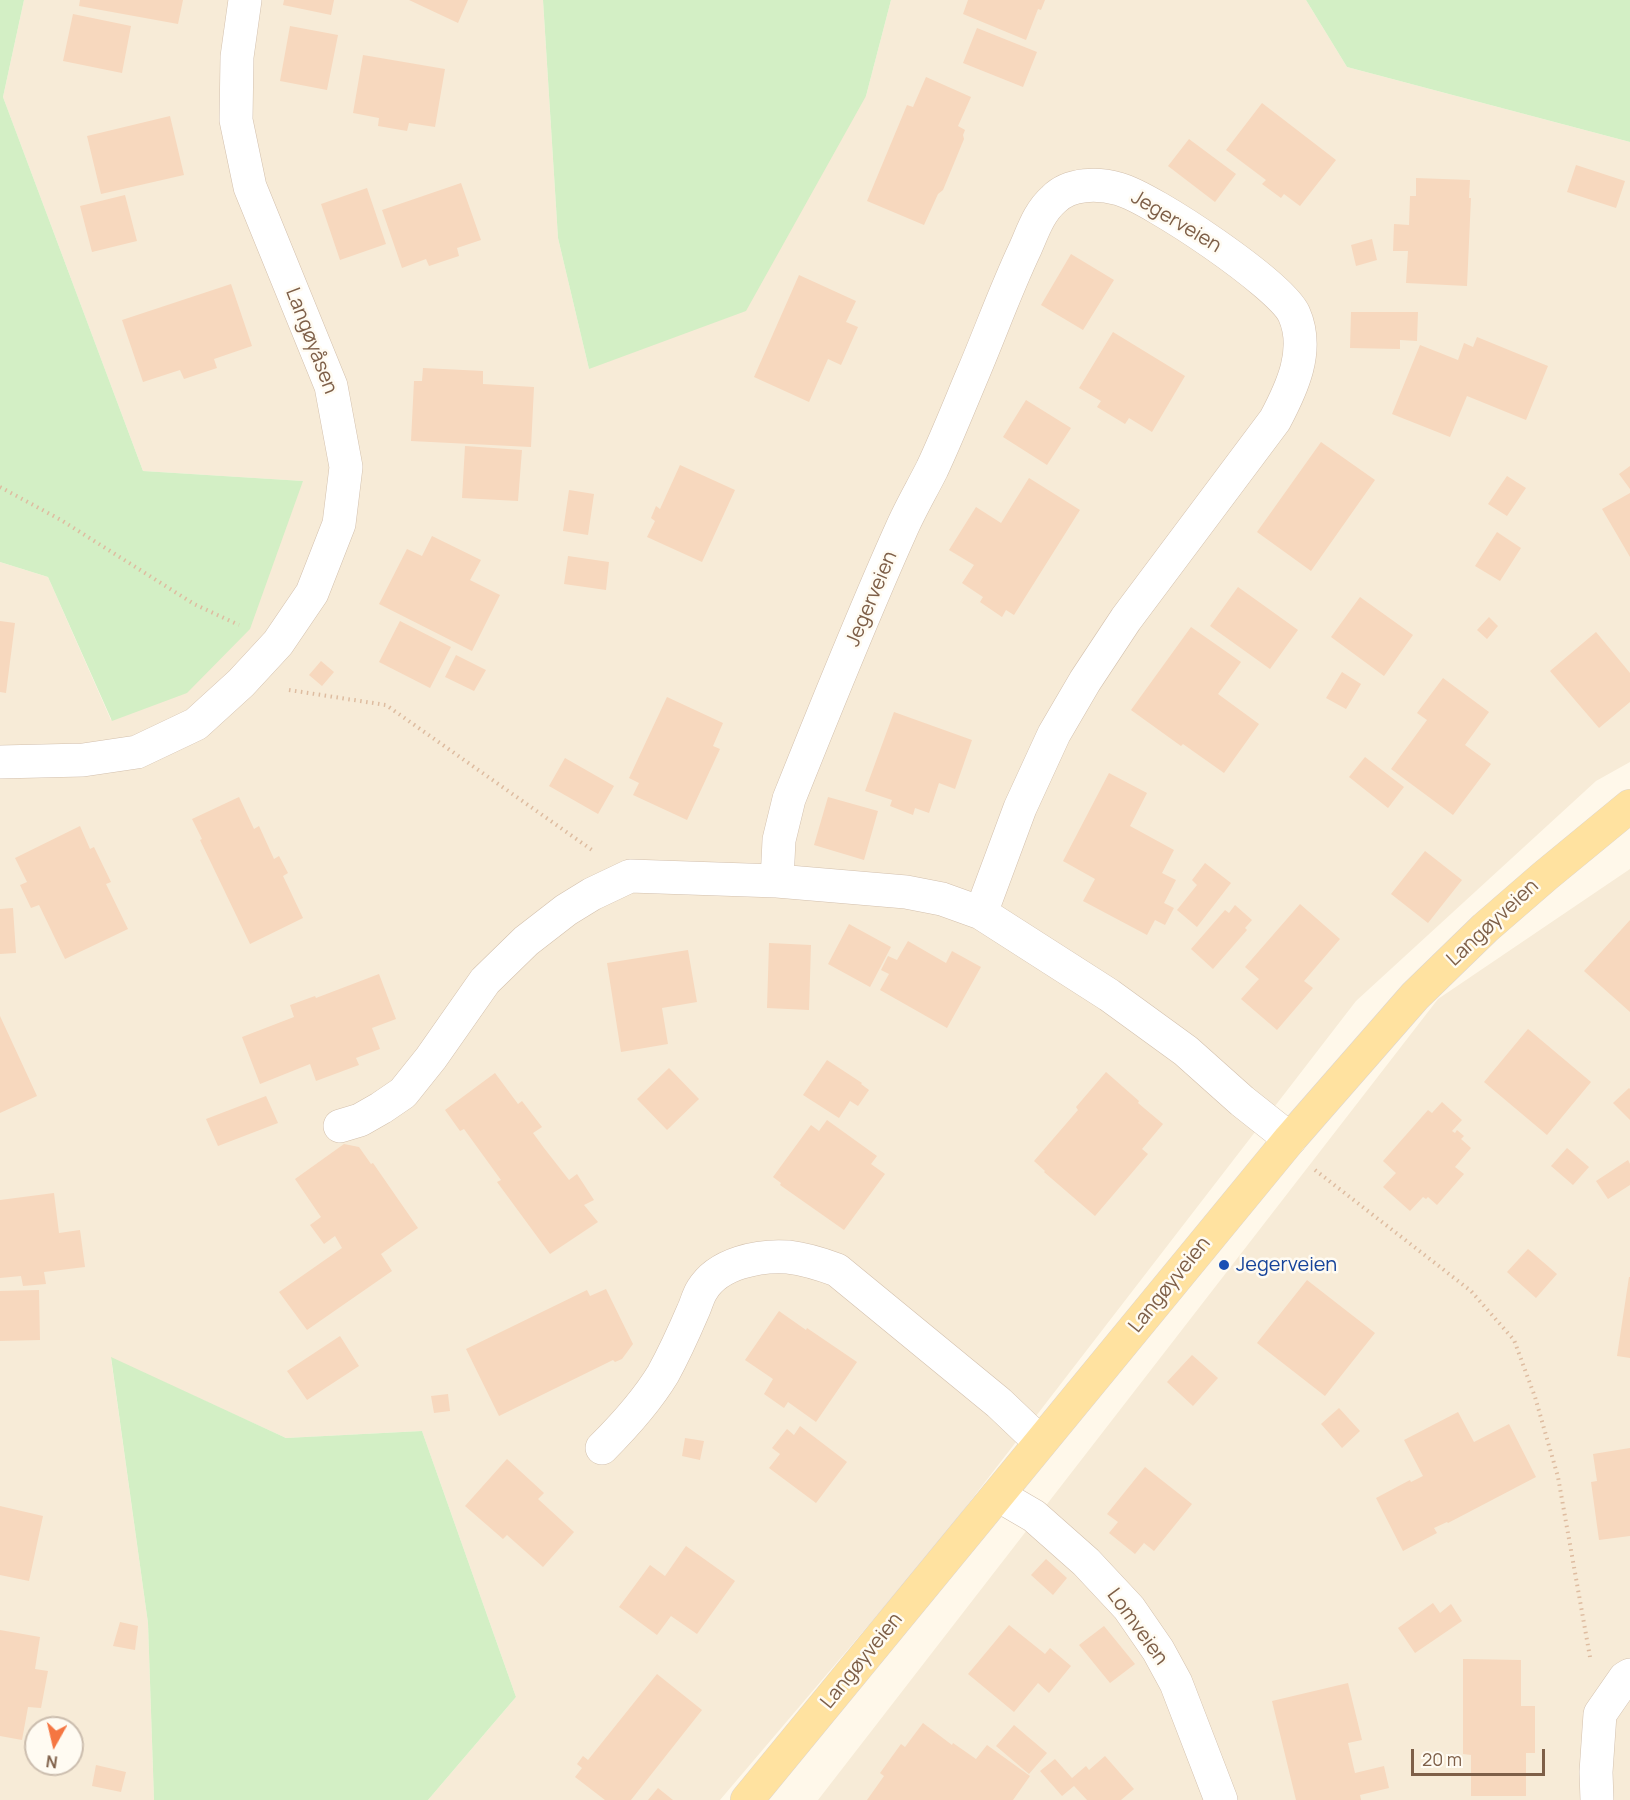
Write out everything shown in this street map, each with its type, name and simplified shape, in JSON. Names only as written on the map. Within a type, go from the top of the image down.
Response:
[{"type":"main road","name":"Langøyveien","points":[[747,1800],[1290,1139],[1415,996],[1485,928],[1630,806]]},
{"type":"street","name":"Langøyåsen","points":[[0,762],[83,760],[136,752],[196,724],[241,683],[278,643],[312,593],[339,524],[346,467],[331,386],[250,187],[236,120],[237,57],[245,0]]},
{"type":"street","name":"Jegerveien","points":[[777,881],[779,840],[789,799],[902,528],[932,469],[1015,270],[1042,212],[1055,196],[1074,187],[1096,184],[1120,189],[1154,205],[1229,254],[1284,300],[1294,314],[1299,336],[1299,356],[1295,377],[1275,420],[1126,619],[1085,681],[1054,734],[1020,808],[981,913]]},
{"type":"street","points":[[340,1126],[360,1120],[403,1093],[486,981],[526,941],[566,909],[630,876],[777,881],[906,892],[942,899],[981,913],[1109,996],[1186,1051],[1242,1101],[1290,1139]]},
{"type":"street","points":[[602,1448],[636,1414],[663,1373],[702,1290],[725,1269],[748,1261],[772,1257],[788,1257],[837,1270],[999,1403],[1040,1442]]},
{"type":"street","name":"Lomveien","points":[[998,1495],[1034,1516],[1086,1562],[1129,1608],[1158,1650],[1176,1683],[1221,1800]]},
{"type":"street","points":[[1597,1800],[1596,1772],[1600,1714],[1625,1678],[1630,1675]]},
{"type":"path","points":[[0,487],[61,520],[194,604],[278,643]]},
{"type":"path","points":[[241,683],[386,705],[630,876]]},
{"type":"path","points":[[1311,1167],[1471,1292],[1514,1340],[1535,1398],[1558,1477],[1600,1714]]},
{"type":"shaded area","points":[[24,0],[543,0],[558,238],[589,369],[866,96],[891,0],[1306,0],[1347,67],[1630,142],[1630,762],[1596,781],[1356,1001],[935,1547],[720,1800],[428,1800],[516,1697],[422,1431],[286,1438],[111,1358],[148,1623],[154,1800],[0,1800],[0,562],[48,577],[111,720],[303,481],[143,471],[3,97]]},
{"type":"shaded area","points":[[1630,869],[1630,1800],[818,1800],[1438,999]]},
{"type":"green space","points":[[0,0],[24,0],[3,97],[143,471],[303,481],[250,629],[187,693],[112,721],[48,577],[0,562]]},
{"type":"green space","points":[[543,0],[891,0],[866,96],[746,311],[589,369],[558,238]]},
{"type":"green space","points":[[1306,0],[1630,0],[1630,142],[1347,67]]},
{"type":"green space","points":[[111,1357],[286,1438],[422,1431],[516,1697],[428,1800],[154,1800],[148,1623]]},
{"type":"building","points":[[80,0],[183,0],[178,24],[79,6]]},
{"type":"building","points":[[284,0],[334,0],[331,15],[283,5]]},
{"type":"building","points":[[409,0],[468,0],[458,23]]},
{"type":"building","points":[[968,0],[1045,0],[1041,10],[1038,9],[1026,40],[963,14]]},
{"type":"building","points":[[73,14],[131,26],[122,73],[63,61]]},
{"type":"building","points":[[290,26],[338,35],[327,90],[280,81]]},
{"type":"building","points":[[977,28],[1037,52],[1023,87],[963,63]]},
{"type":"building","points":[[363,55],[445,69],[435,127],[409,123],[407,131],[378,126],[379,118],[353,113]]},
{"type":"building","points":[[926,77],[971,97],[958,126],[965,130],[964,139],[943,190],[938,194],[924,225],[867,201],[907,105],[913,107]]},
{"type":"building","points":[[1262,103],[1336,160],[1300,206],[1284,194],[1281,198],[1262,184],[1266,180],[1226,150]]},
{"type":"building","points":[[170,116],[184,175],[101,194],[87,136]]},
{"type":"building","points":[[1189,139],[1236,174],[1215,202],[1168,166]]},
{"type":"building","points":[[1576,165],[1625,181],[1616,208],[1567,192]]},
{"type":"building","points":[[1416,178],[1470,180],[1467,286],[1406,283],[1408,251],[1393,251],[1394,224],[1409,225],[1410,196],[1416,196]]},
{"type":"building","points":[[461,183],[481,240],[457,248],[459,256],[429,266],[426,259],[402,268],[382,210]]},
{"type":"building","points":[[367,188],[386,244],[340,260],[321,204]]},
{"type":"building","points":[[125,195],[137,241],[92,252],[80,206]]},
{"type":"building","points":[[1372,239],[1377,260],[1356,266],[1351,245]]},
{"type":"building","points":[[1071,254],[1114,280],[1083,330],[1041,305]]},
{"type":"building","points":[[799,275],[856,301],[846,322],[858,327],[841,365],[828,359],[809,402],[754,377]]},
{"type":"building","points":[[231,284],[252,346],[214,359],[217,368],[184,379],[180,370],[143,382],[122,320]]},
{"type":"building","points":[[1351,312],[1418,312],[1417,341],[1400,340],[1400,349],[1350,348]]},
{"type":"building","points":[[1113,332],[1185,376],[1152,432],[1129,418],[1125,424],[1097,407],[1101,401],[1079,388]]},
{"type":"building","points":[[1477,337],[1548,366],[1526,420],[1467,396],[1450,437],[1392,414],[1420,345],[1458,360],[1464,343],[1473,347]]},
{"type":"building","points":[[423,368],[483,371],[483,384],[534,387],[531,447],[411,441],[414,381],[422,381]]},
{"type":"building","points":[[1026,400],[1071,428],[1047,465],[1003,437]]},
{"type":"building","points":[[1321,442],[1375,480],[1311,571],[1257,532]]},
{"type":"building","points":[[465,446],[522,450],[518,501],[462,498]]},
{"type":"building","points":[[680,465],[735,490],[702,562],[647,537],[655,521],[651,518],[656,506],[660,509]]},
{"type":"building","points":[[1630,466],[1630,489],[1619,474]]},
{"type":"building","points":[[1507,476],[1526,488],[1507,516],[1488,504]]},
{"type":"building","points":[[1029,478],[1080,510],[1014,615],[1006,610],[1002,617],[980,602],[983,597],[962,583],[974,565],[949,550],[976,507],[1001,523]]},
{"type":"building","points":[[569,490],[594,494],[588,535],[563,531]]},
{"type":"building","points":[[1630,493],[1630,557],[1602,509]]},
{"type":"building","points":[[1497,532],[1521,548],[1500,581],[1475,566]]},
{"type":"building","points":[[432,536],[481,560],[470,580],[500,595],[472,651],[379,604],[407,549],[422,556]]},
{"type":"building","points":[[568,556],[609,562],[606,590],[564,584]]},
{"type":"building","points":[[1238,587],[1298,630],[1270,669],[1210,626]]},
{"type":"building","points":[[1360,597],[1413,635],[1384,676],[1331,637]]},
{"type":"building","points":[[1489,617],[1498,626],[1487,639],[1477,630]]},
{"type":"building","points":[[0,621],[15,623],[6,693],[0,692]]},
{"type":"building","points":[[400,621],[451,647],[430,688],[379,662]]},
{"type":"building","points":[[1191,627],[1241,662],[1218,694],[1259,724],[1224,773],[1131,710]]},
{"type":"building","points":[[1596,632],[1630,673],[1630,702],[1599,728],[1550,671]]},
{"type":"building","points":[[456,655],[486,670],[474,691],[445,677]]},
{"type":"building","points":[[321,661],[334,672],[322,686],[309,675]]},
{"type":"building","points":[[1342,672],[1361,684],[1346,709],[1326,698]]},
{"type":"building","points":[[1443,678],[1489,712],[1465,745],[1491,764],[1453,815],[1391,769],[1427,720],[1417,713]]},
{"type":"building","points":[[667,697],[723,723],[713,746],[720,749],[687,820],[633,795],[639,783],[629,778]]},
{"type":"building","points":[[894,712],[972,740],[955,789],[939,783],[929,813],[915,808],[913,815],[890,806],[892,800],[865,791]]},
{"type":"building","points":[[1365,757],[1404,787],[1388,808],[1349,777]]},
{"type":"building","points":[[565,758],[614,786],[598,814],[549,786]]},
{"type":"building","points":[[1109,773],[1147,793],[1130,826],[1174,850],[1162,873],[1176,880],[1164,903],[1174,908],[1165,925],[1155,920],[1147,935],[1083,901],[1095,879],[1063,861]]},
{"type":"building","points":[[239,797],[254,829],[259,826],[274,859],[279,856],[288,873],[283,876],[303,918],[250,944],[192,819]]},
{"type":"building","points":[[828,797],[878,811],[864,860],[814,845]]},
{"type":"building","points":[[80,826],[90,849],[94,847],[111,882],[106,884],[128,929],[65,959],[39,905],[31,908],[20,885],[27,882],[15,858]]},
{"type":"building","points":[[1425,851],[1462,880],[1428,923],[1391,894]]},
{"type":"building","points":[[1205,863],[1231,883],[1197,927],[1177,910],[1197,885],[1192,880]]},
{"type":"building","points":[[1300,904],[1340,939],[1304,981],[1313,988],[1277,1030],[1241,999],[1259,979],[1245,967]]},
{"type":"building","points":[[1235,905],[1252,920],[1245,928],[1247,930],[1213,969],[1191,949],[1225,910],[1229,913]]},
{"type":"building","points":[[13,908],[16,953],[0,954],[0,909]]},
{"type":"building","points":[[1630,920],[1630,1012],[1584,971]]},
{"type":"building","points":[[849,924],[891,947],[870,987],[828,964]]},
{"type":"building","points":[[908,941],[946,963],[952,951],[981,967],[947,1028],[880,990],[889,974],[881,970],[888,956],[897,960]]},
{"type":"building","points":[[769,943],[811,945],[809,1010],[767,1008]]},
{"type":"building","points":[[688,950],[697,1002],[662,1008],[668,1044],[621,1052],[607,963]]},
{"type":"building","points":[[379,974],[396,1019],[372,1028],[380,1049],[356,1058],[359,1065],[316,1081],[310,1064],[260,1084],[242,1037],[294,1017],[290,1005],[315,996],[316,998]]},
{"type":"building","points":[[0,1016],[37,1096],[0,1113]]},
{"type":"building","points":[[1528,1029],[1591,1082],[1547,1135],[1484,1082]]},
{"type":"building","points":[[827,1060],[869,1090],[858,1106],[850,1101],[839,1118],[803,1095]]},
{"type":"building","points":[[669,1068],[699,1099],[667,1130],[637,1099]]},
{"type":"building","points":[[1106,1072],[1163,1124],[1142,1149],[1148,1154],[1095,1216],[1034,1161],[1078,1110],[1076,1107]]},
{"type":"building","points":[[495,1073],[518,1104],[522,1101],[542,1127],[533,1133],[544,1148],[569,1180],[577,1174],[594,1200],[584,1205],[598,1222],[550,1254],[497,1182],[501,1180],[464,1129],[460,1131],[445,1110]]},
{"type":"building","points":[[1630,1089],[1630,1120],[1613,1103]]},
{"type":"building","points":[[266,1096],[278,1123],[218,1146],[206,1119]]},
{"type":"building","points":[[1442,1102],[1462,1120],[1452,1131],[1455,1133],[1457,1130],[1464,1136],[1461,1139],[1471,1148],[1455,1167],[1464,1174],[1437,1205],[1428,1197],[1426,1199],[1423,1197],[1410,1211],[1383,1187],[1396,1173],[1383,1161],[1428,1110],[1432,1113]]},
{"type":"building","points":[[827,1120],[877,1156],[871,1164],[885,1174],[844,1230],[780,1185],[781,1183],[773,1177],[811,1125],[819,1131]]},
{"type":"building","points":[[344,1144],[359,1147],[371,1164],[373,1163],[418,1228],[381,1254],[392,1271],[307,1330],[279,1292],[342,1248],[335,1236],[324,1244],[310,1225],[321,1217],[295,1179]]},
{"type":"building","points":[[1567,1148],[1589,1167],[1573,1185],[1551,1166]]},
{"type":"building","points":[[1628,1160],[1630,1185],[1608,1199],[1596,1181]]},
{"type":"building","points":[[54,1193],[59,1233],[80,1230],[85,1267],[44,1272],[46,1284],[23,1286],[21,1276],[0,1278],[0,1200]]},
{"type":"building","points":[[1528,1249],[1557,1274],[1536,1298],[1507,1272]]},
{"type":"building","points":[[1630,1277],[1630,1358],[1617,1356]]},
{"type":"building","points":[[1307,1280],[1375,1333],[1325,1396],[1257,1343]]},
{"type":"building","points":[[606,1289],[633,1344],[622,1359],[615,1362],[613,1360],[499,1416],[466,1349],[587,1290],[590,1296]]},
{"type":"building","points":[[39,1290],[40,1340],[0,1341],[0,1291]]},
{"type":"building","points":[[779,1311],[857,1362],[816,1422],[788,1402],[784,1408],[764,1394],[773,1379],[745,1360]]},
{"type":"building","points":[[340,1336],[359,1366],[307,1400],[287,1371]]},
{"type":"building","points":[[1192,1355],[1218,1378],[1193,1406],[1167,1382]]},
{"type":"building","points":[[448,1394],[450,1411],[434,1413],[431,1396]]},
{"type":"building","points":[[1339,1408],[1360,1431],[1342,1448],[1321,1424]]},
{"type":"building","points":[[1458,1412],[1474,1442],[1509,1424],[1536,1477],[1434,1528],[1437,1533],[1403,1551],[1376,1498],[1410,1480],[1411,1482],[1423,1476],[1404,1440]]},
{"type":"building","points":[[800,1426],[847,1462],[816,1503],[769,1468],[780,1454],[772,1448],[787,1429],[794,1435]]},
{"type":"building","points":[[685,1438],[704,1441],[700,1460],[682,1456]]},
{"type":"building","points":[[1630,1448],[1630,1536],[1599,1540],[1591,1482],[1597,1481],[1593,1454]]},
{"type":"building","points":[[507,1459],[544,1493],[538,1499],[574,1532],[543,1567],[507,1535],[503,1539],[465,1506]]},
{"type":"building","points":[[1145,1467],[1192,1504],[1154,1551],[1144,1543],[1135,1554],[1109,1533],[1118,1522],[1107,1514]]},
{"type":"building","points":[[0,1506],[43,1516],[29,1581],[0,1575]]},
{"type":"building","points":[[686,1546],[735,1581],[697,1634],[671,1616],[657,1635],[619,1607],[650,1565],[665,1576]]},
{"type":"building","points":[[1046,1559],[1067,1578],[1053,1595],[1031,1575]]},
{"type":"building","points":[[1433,1603],[1440,1613],[1451,1604],[1462,1621],[1415,1653],[1398,1628]]},
{"type":"building","points":[[120,1622],[138,1626],[135,1650],[113,1646]]},
{"type":"building","points":[[1009,1625],[1045,1654],[1050,1648],[1071,1666],[1049,1693],[1038,1683],[1014,1712],[968,1674]]},
{"type":"building","points":[[1104,1626],[1135,1664],[1110,1683],[1079,1645]]},
{"type":"building","points":[[0,1630],[40,1637],[35,1669],[48,1671],[41,1708],[28,1707],[26,1716],[24,1716],[22,1740],[0,1736]]},
{"type":"building","points":[[1463,1659],[1521,1660],[1521,1706],[1535,1706],[1535,1753],[1526,1753],[1526,1796],[1471,1796],[1471,1755],[1463,1754]]},
{"type":"building","points":[[657,1674],[702,1710],[631,1800],[605,1800],[575,1777],[582,1768],[577,1764],[583,1756],[588,1760]]},
{"type":"building","points":[[1348,1683],[1362,1740],[1348,1743],[1355,1773],[1384,1766],[1389,1788],[1360,1795],[1361,1800],[1296,1800],[1272,1701]]},
{"type":"building","points":[[923,1723],[952,1745],[953,1743],[976,1759],[987,1745],[1030,1776],[1013,1800],[867,1800],[884,1776],[880,1773],[901,1744],[905,1747]]},
{"type":"building","points":[[1014,1725],[1047,1753],[1029,1774],[996,1746]]},
{"type":"building","points":[[1105,1756],[1134,1789],[1121,1800],[1087,1800],[1074,1786],[1062,1796],[1040,1771],[1055,1759],[1072,1778],[1086,1766],[1089,1770]]},
{"type":"building","points":[[96,1765],[126,1772],[121,1792],[92,1786]]},
{"type":"building","points":[[658,1788],[673,1800],[648,1800]]},
{"type":"place","name":"Jegerveien","points":[[1224,1265]]}]
